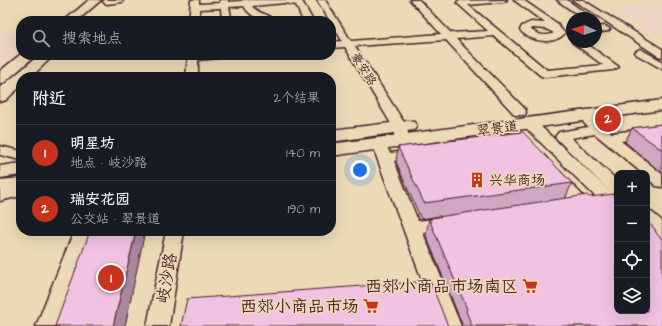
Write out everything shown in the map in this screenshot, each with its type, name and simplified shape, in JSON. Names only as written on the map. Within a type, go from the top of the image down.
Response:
[{"type":"main road","points":[[78,16],[104,1]]},
{"type":"main road","points":[[90,16],[104,1]]},
{"type":"main road","points":[[0,79],[23,60]]},
{"type":"main road","points":[[29,72],[42,60]]},
{"type":"main road","points":[[0,97],[16,83]]},
{"type":"main road","name":"翠景道","points":[[336,136],[401,134],[524,118],[662,95]]},
{"type":"main road","name":"翠景道","points":[[524,118],[582,116],[662,105]]},
{"type":"main road","name":"翠景道","points":[[336,150],[382,151],[401,134]]},
{"type":"main road","points":[[0,172],[16,170]]},
{"type":"main road","points":[[0,187],[16,185]]},
{"type":"street","points":[[104,1],[119,0]]},
{"type":"street","points":[[194,16],[195,4],[283,0],[299,3],[306,16]]},
{"type":"street","name":"豪安路","points":[[322,0],[331,16]]},
{"type":"street","points":[[414,0],[524,118],[614,199]]},
{"type":"street","points":[[503,0],[461,3],[545,74],[613,67],[586,48]]},
{"type":"street","points":[[518,0],[566,34]]},
{"type":"street","points":[[561,0],[579,12]]},
{"type":"street","points":[[577,0],[662,54]]},
{"type":"street","points":[[225,2],[226,16]]},
{"type":"street","points":[[246,2],[252,12],[258,16]]},
{"type":"street","name":"豪安路","points":[[336,24],[401,134]]},
{"type":"street","points":[[602,30],[662,66]]},
{"type":"street","points":[[560,31],[566,31]]},
{"type":"street","points":[[336,45],[496,33]]},
{"type":"street","points":[[192,72],[193,60]]},
{"type":"street","points":[[582,116],[662,182]]},
{"type":"street","points":[[614,199],[562,137],[564,134],[662,131]]},
{"type":"street","points":[[0,150],[16,155]]},
{"type":"street","points":[[431,152],[382,151],[450,326]]},
{"type":"street","points":[[546,165],[573,205],[614,199]]},
{"type":"street","points":[[0,196],[16,192]]},
{"type":"street","points":[[412,228],[466,220]]},
{"type":"street","points":[[650,225],[655,238]]},
{"type":"street","points":[[47,326],[81,236]]},
{"type":"street","name":"岐沙路","points":[[158,326],[174,236]]},
{"type":"shaded area","points":[[662,5],[662,38],[608,9]]},
{"type":"shaded area","points":[[0,32],[16,32],[16,56],[0,68]]},
{"type":"building","points":[[662,124],[662,150],[632,128]]},
{"type":"building","name":"兴华商场","points":[[523,132],[572,183],[424,203],[398,147]]},
{"type":"building","name":"西郊小商品市场南区","points":[[614,194],[614,314],[650,314],[650,225],[662,239],[662,326],[472,326],[466,311],[467,309],[429,219],[587,195],[589,197]]},
{"type":"building","points":[[88,236],[135,236],[113,326],[55,326]]},
{"type":"building","points":[[430,281],[448,326],[181,326],[187,299]]},
{"type":"place","name":"瑞安花园","points":[[608,119]]},
{"type":"place","name":"兴华商场","points":[[477,180]]},
{"type":"place","name":"明星坊","points":[[111,278]]},
{"type":"place","name":"西郊小商品市场南区","points":[[530,286]]},
{"type":"place","name":"西郊小商品市场","points":[[371,306]]}]
